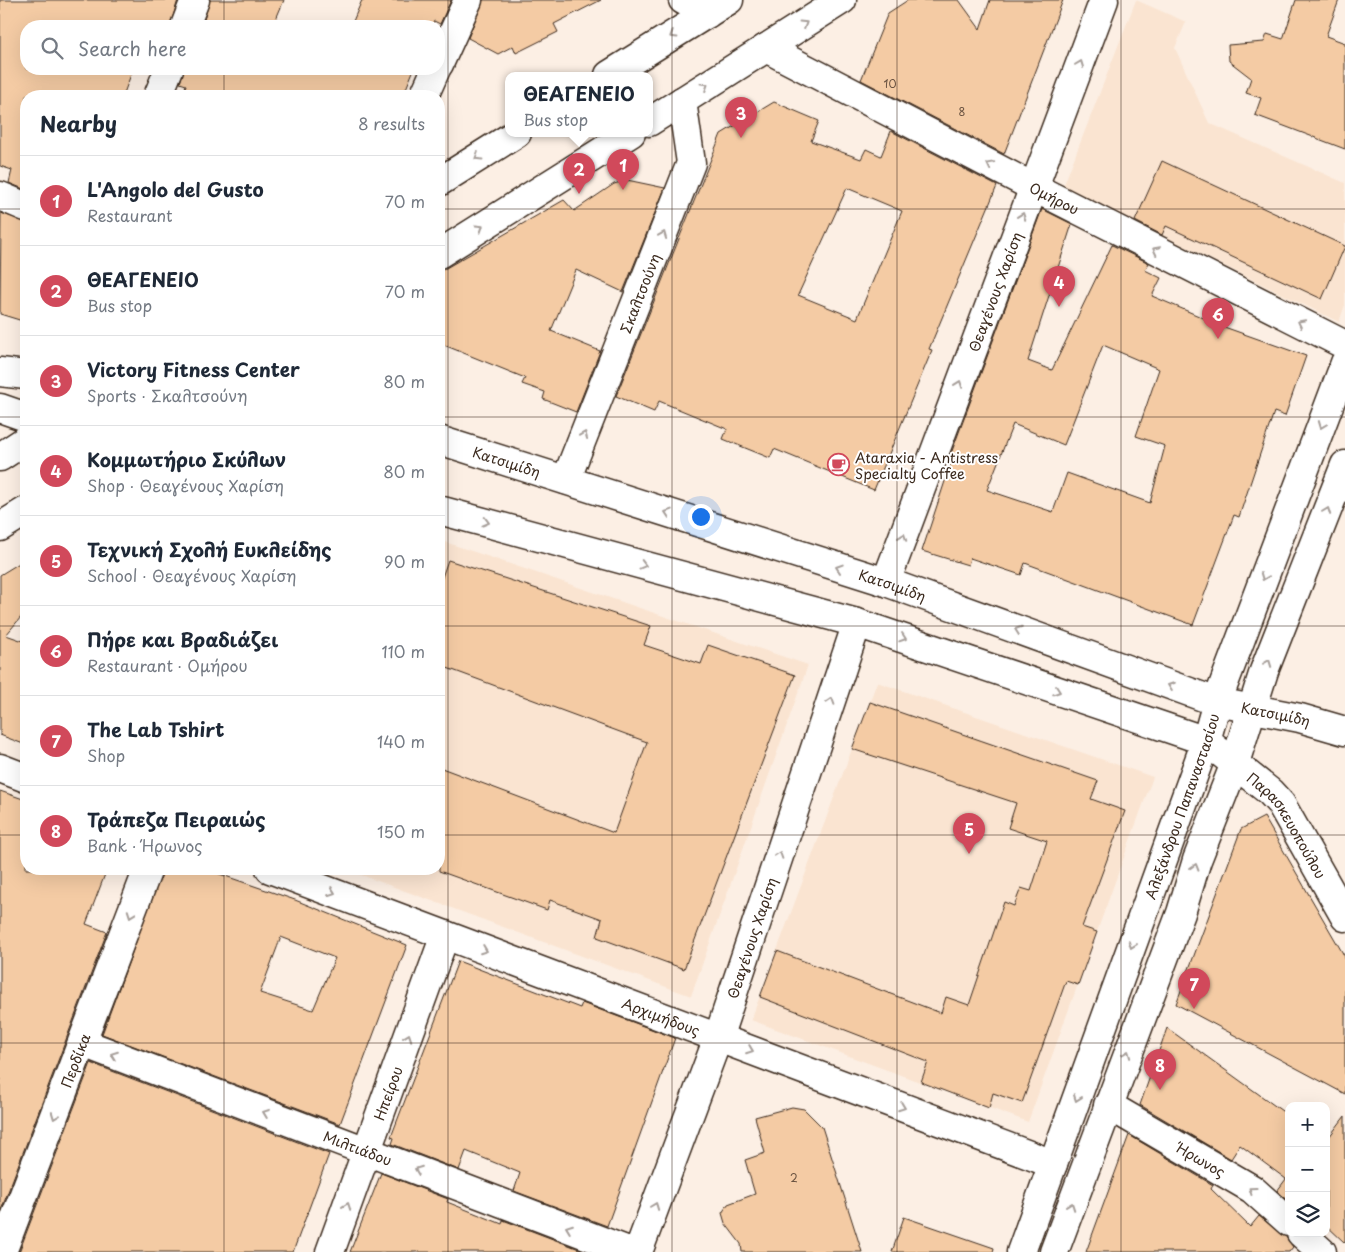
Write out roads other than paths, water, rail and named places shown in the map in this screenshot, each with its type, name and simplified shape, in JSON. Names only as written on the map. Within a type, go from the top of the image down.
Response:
[{"type":"street","points":[[187,20],[195,0]]},
{"type":"street","points":[[445,51],[468,0]]},
{"type":"street","points":[[683,0],[718,7]]},
{"type":"street","points":[[653,119],[842,0]]},
{"type":"street","name":"Θεαγένους Χαρίση","points":[[886,582],[1104,0]]},
{"type":"street","points":[[614,72],[718,7]]},
{"type":"street","name":"Ομήρου","points":[[766,48],[1033,187],[1345,345]]},
{"type":"street","points":[[160,90],[167,75]]},
{"type":"street","points":[[427,90],[433,75]]},
{"type":"street","name":"Σκαλτσούνη","points":[[566,480],[691,163],[682,100]]},
{"type":"street","points":[[445,178],[512,137]]},
{"type":"street","points":[[445,250],[625,137]]},
{"type":"street","points":[[0,196],[20,204]]},
{"type":"street","name":"Αλεξάνδρου Παπαναστασίου","points":[[1021,1252],[1206,741],[1217,702],[1345,363]]},
{"type":"street","points":[[0,372],[20,374]]},
{"type":"street","points":[[0,408],[20,415]]},
{"type":"street","name":"Κατσιμίδη","points":[[445,442],[886,582],[1217,702],[1300,718],[1345,731]]},
{"type":"street","points":[[0,457],[20,444]]},
{"type":"street","points":[[1054,1252],[1181,913],[1211,822],[1234,766],[1254,709],[1264,672],[1345,465]]},
{"type":"street","points":[[445,512],[857,623],[1206,741],[1234,766]]},
{"type":"street","points":[[0,527],[20,515]]},
{"type":"street","name":"Θεαγένους Χαρίση","points":[[638,1252],[718,1038],[857,623]]},
{"type":"street","name":"Παρασκευοπούλου","points":[[1234,766],[1270,792],[1281,804],[1345,917]]},
{"type":"street","points":[[0,768],[20,776]]},
{"type":"street","name":"Περδίκα","points":[[2,1252],[84,1043],[146,875]]},
{"type":"street","name":"Αρχιμήδους","points":[[286,875],[1053,1164]]},
{"type":"street","name":"Ηπείρου","points":[[330,1252],[445,935]]},
{"type":"street","name":"Μιλτιάδου","points":[[84,1043],[631,1252]]},
{"type":"street","name":"Ήρωνος","points":[[1108,1105],[1252,1189],[1285,1218]]},
{"type":"street","points":[[1305,1237],[1322,1252]]},
{"type":"place","name":"Victory Fitness Center","points":[[741,138]]},
{"type":"place","name":"L'Angolo del Gusto","points":[[623,190]]},
{"type":"place","name":"ΘΕΑΓΕΝΕΙΟ","points":[[579,194]]},
{"type":"place","name":"Κομμωτήριο Σκύλων","points":[[1059,307]]},
{"type":"place","name":"Πήρε και Βραδιάζει","points":[[1218,339]]},
{"type":"place","name":"Ataraxia - Antistress Specialty Coffee","points":[[839,465]]},
{"type":"place","name":"Τεχνική Σχολή Ευκλείδης","points":[[969,854]]},
{"type":"place","name":"The Lab Tshirt","points":[[1194,1009]]},
{"type":"place","name":"Τράπεζα Πειραιώς","points":[[1160,1090]]}]
